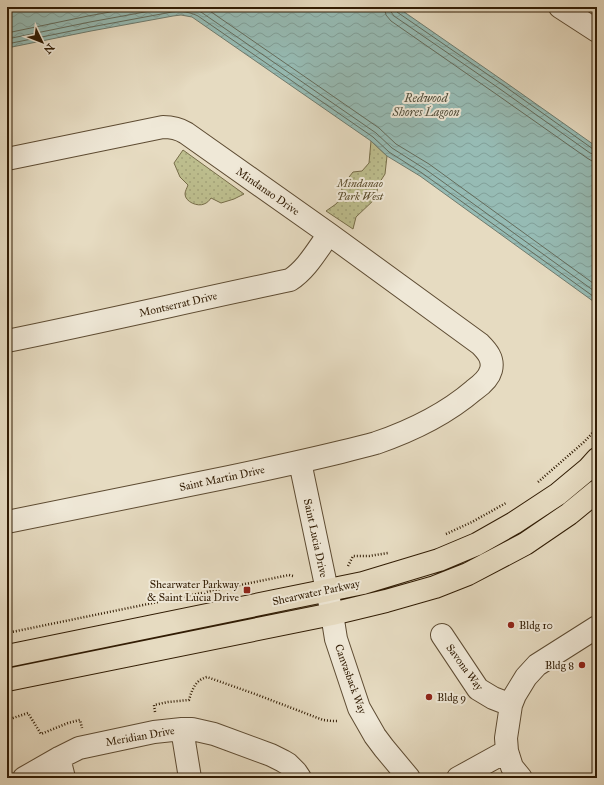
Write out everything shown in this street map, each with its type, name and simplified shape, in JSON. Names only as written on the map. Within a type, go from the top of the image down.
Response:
[{"type":"main road","name":"Shearwater Parkway","points":[[7,656],[363,583],[439,560],[477,544],[514,523],[558,494],[597,459]]},
{"type":"main road","points":[[7,680],[332,614],[435,587],[468,574],[525,544],[569,514],[597,491]]},
{"type":"street","points":[[560,7],[597,31]]},
{"type":"street","name":"Mindanao Drive","points":[[7,159],[142,131],[163,127],[173,127],[186,133],[329,234],[480,344],[489,353],[492,362]]},
{"type":"street","name":"Montserrat Drive","points":[[7,341],[83,326],[290,280],[301,272],[329,234]]},
{"type":"street","name":"Saint Martin Drive","points":[[7,522],[300,462],[375,443],[399,435],[433,418],[467,396],[489,375],[492,369],[492,362]]},
{"type":"street","name":"Saint Lucia Drive","points":[[300,462],[332,614]]},
{"type":"street","name":"Canvasback Way","points":[[332,614],[336,639],[359,708],[380,742],[409,778]]},
{"type":"street","points":[[458,778],[512,770],[506,738],[511,705],[520,686],[532,670],[549,657],[597,627]]},
{"type":"street","name":"Savona Way","points":[[442,635],[478,689],[492,698],[511,705]]},
{"type":"street","points":[[182,729],[190,778]]},
{"type":"street","name":"Meridian Drive","points":[[24,778],[61,768],[80,748],[154,732],[192,729],[214,734],[271,755],[288,764],[300,778]]},
{"type":"path","points":[[537,482],[584,442],[597,428]]},
{"type":"path","points":[[440,536],[472,522],[510,500]]},
{"type":"path","points":[[348,566],[354,556],[369,556],[395,552]]},
{"type":"path","points":[[7,633],[289,575],[295,577]]},
{"type":"green space","name":"Mindanao Park West","points":[[371,141],[387,156],[385,174],[378,185],[376,198],[356,217],[353,229],[326,211],[336,204],[341,198],[342,186],[353,172],[362,171],[369,163]]},
{"type":"green space","points":[[183,150],[244,194],[221,203],[211,198],[201,205],[189,201],[185,194],[188,185],[180,177],[174,163]]},
{"type":"water","name":"Redwood Shores Lagoon","points":[[7,7],[397,7],[597,147],[597,304],[420,176],[387,156],[371,141],[192,17],[181,15],[173,16],[7,48]]},
{"type":"place","name":"Shearwater Parkway & Saint Lucia Drive","points":[[247,590]]},
{"type":"place","name":"Bldg 10","points":[[511,625]]},
{"type":"place","name":"Bldg 8","points":[[582,665]]},
{"type":"place","name":"Bldg 9","points":[[429,697]]}]
